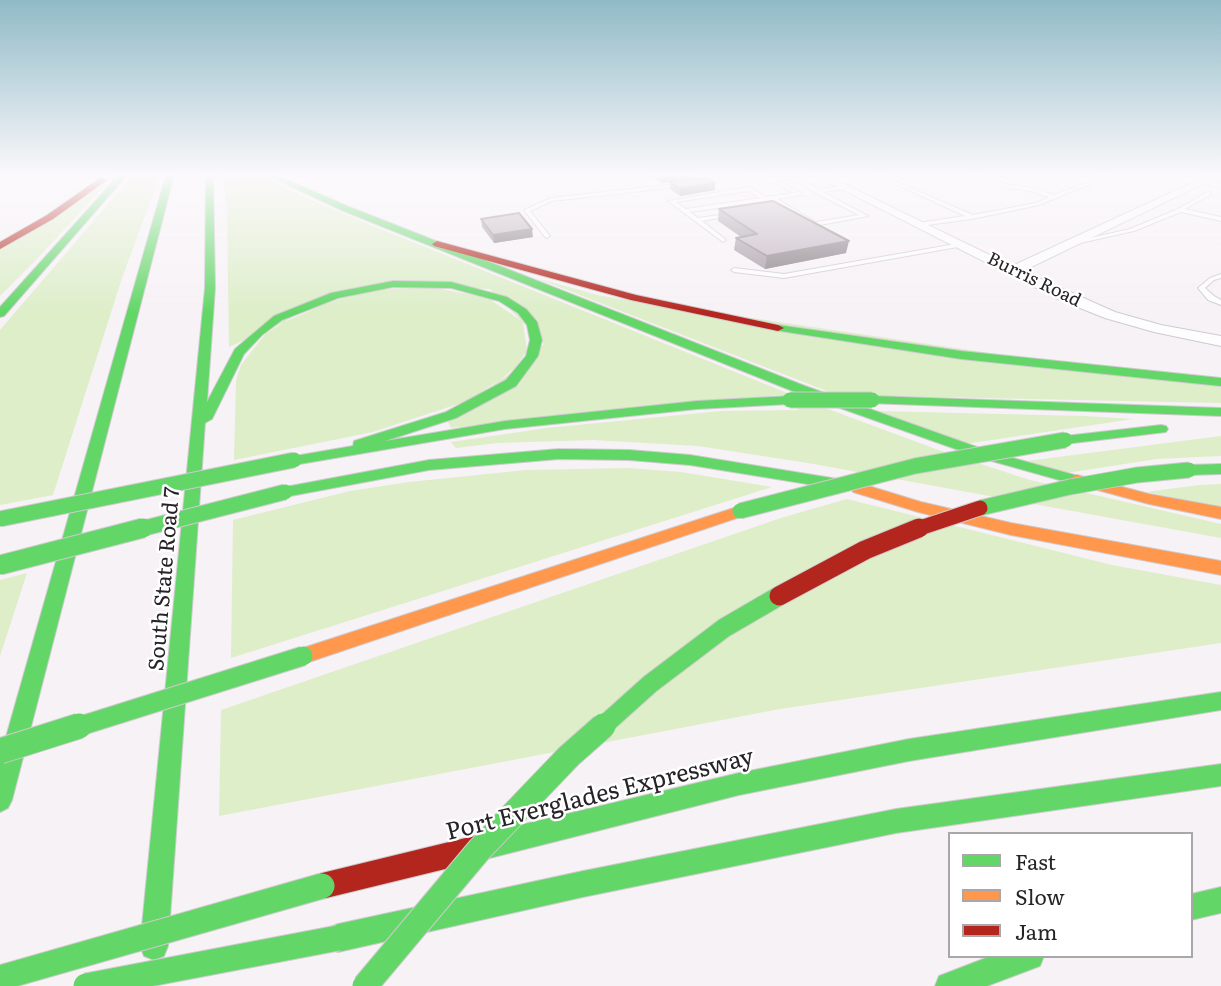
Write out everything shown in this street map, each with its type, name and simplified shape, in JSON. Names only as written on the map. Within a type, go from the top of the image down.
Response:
[{"type":"main road","points":[[0,246],[42,221]]},
{"type":"main road","points":[[0,314],[82,221]]},
{"type":"main road","points":[[0,800],[157,221]]},
{"type":"main road","name":"South State Road 7","points":[[151,986],[210,288],[209,221]]},
{"type":"main road","points":[[379,221],[800,389],[924,434],[986,455],[1073,479],[1149,499],[1221,513]]},
{"type":"main road","points":[[437,244],[635,298],[831,337],[974,356],[1221,382]]},
{"type":"main road","points":[[198,433],[239,352],[257,333],[278,318],[326,298],[393,284],[451,285],[503,299],[522,311],[533,324],[536,340],[532,356],[511,383],[493,394],[451,415],[390,435],[294,460]]},
{"type":"main road","points":[[0,519],[294,460],[505,425],[643,409],[790,400],[872,400],[1221,412]]},
{"type":"main road","points":[[0,751],[303,656],[740,511],[915,466],[1065,440],[1221,425]]},
{"type":"main road","points":[[0,565],[285,492],[405,468],[559,454],[629,455],[690,460],[1221,554]]},
{"type":"main road","points":[[365,986],[480,849],[569,756],[650,684],[724,628],[797,585],[865,550],[934,522],[999,502],[1070,487],[1189,470],[1221,469]]},
{"type":"main road","points":[[859,488],[918,507],[1011,530],[1221,568]]},
{"type":"main road","name":"Port Everglades Expressway","points":[[0,978],[322,886],[739,784],[909,750],[1221,701]]},
{"type":"main road","points":[[86,986],[338,938],[583,884],[896,821],[1221,775]]},
{"type":"main road","points":[[1193,906],[1221,900]]},
{"type":"main road","points":[[949,986],[1025,958]]},
{"type":"street","name":"Burris Road","points":[[914,221],[1065,297],[1110,315],[1159,329],[1221,341]]},
{"type":"street","points":[[1014,270],[1117,221]]},
{"type":"lane","points":[[535,221],[547,236]]},
{"type":"lane","points":[[698,221],[723,240]]},
{"type":"lane","points":[[810,221],[815,224],[834,221]]},
{"type":"lane","points":[[920,224],[942,221]]},
{"type":"lane","points":[[1070,243],[1132,230],[1153,221]]},
{"type":"lane","points":[[734,270],[784,276],[961,245]]},
{"type":"lane","points":[[1221,276],[1201,288],[1221,303]]},
{"type":"green space","points":[[45,221],[72,221],[0,296],[0,249]]},
{"type":"green space","points":[[94,221],[143,221],[122,278],[53,495],[0,505],[0,330]]},
{"type":"green space","points":[[227,221],[361,221],[817,405],[944,452],[1030,480],[1221,524],[1221,538],[808,463],[698,446],[593,440],[497,443],[456,448],[451,442],[547,428],[721,411],[799,410],[780,395],[451,428],[448,422],[544,344],[490,289],[367,285],[229,347]]},
{"type":"green space","points":[[536,278],[602,296],[1221,387],[1221,403],[837,395]]},
{"type":"green space","points":[[431,287],[488,298],[523,322],[527,351],[511,373],[467,401],[373,432],[234,460],[236,380],[241,365],[266,333],[308,308],[374,290]]},
{"type":"green space","points":[[877,411],[1084,416],[1133,419],[965,444]]},
{"type":"green space","points":[[1221,436],[1221,456],[1157,459],[1066,473],[1027,461]]},
{"type":"green space","points":[[628,468],[681,472],[772,487],[231,658],[233,520],[350,491],[409,482],[526,470]]},
{"type":"green space","points":[[1221,484],[1221,507],[1146,492],[1199,485]]},
{"type":"green space","points":[[847,499],[1112,565],[1221,585],[1221,643],[780,709],[219,816],[221,710],[781,518]]},
{"type":"green space","points":[[27,573],[0,656],[0,580]]},
{"type":"building","points":[[483,221],[526,221],[532,229],[493,235]]},
{"type":"building","points":[[737,221],[811,221],[849,241],[767,256],[736,238],[757,234]]},
{"type":"traffic: fast","points":[[0,314],[82,221]]},
{"type":"traffic: fast","points":[[0,800],[157,221]]},
{"type":"traffic: fast","points":[[154,946],[210,288],[209,221]]},
{"type":"traffic: fast","points":[[377,221],[800,389],[986,455],[1077,480]]},
{"type":"traffic: fast","points":[[205,419],[239,352],[258,333],[278,318],[335,295],[393,284],[451,285],[503,299],[522,311],[533,324],[536,340],[532,356],[511,383],[451,415],[359,444]]},
{"type":"traffic: fast","points":[[778,328],[961,355],[1221,382]]},
{"type":"traffic: fast","points":[[294,460],[505,425],[697,405],[790,400]]},
{"type":"traffic: fast","points":[[790,400],[872,400]]},
{"type":"traffic: fast","points":[[872,400],[1221,412]]},
{"type":"traffic: fast","points":[[1065,440],[1161,429]]},
{"type":"traffic: fast","points":[[740,511],[915,466],[1065,440]]},
{"type":"traffic: fast","points":[[285,492],[429,465],[559,454],[629,455],[690,460],[844,485]]},
{"type":"traffic: fast","points":[[0,519],[294,460]]},
{"type":"traffic: fast","points":[[1189,470],[1221,469]]},
{"type":"traffic: fast","points":[[980,508],[1070,487],[1137,475],[1189,470]]},
{"type":"traffic: fast","points":[[0,565],[285,492]]},
{"type":"traffic: fast","points":[[365,986],[480,849],[569,756],[650,684],[724,628],[779,596]]},
{"type":"traffic: fast","points":[[0,751],[303,656]]},
{"type":"traffic: fast","points":[[478,848],[739,784],[909,750],[1221,701]]},
{"type":"traffic: fast","points":[[338,938],[583,884],[896,821],[1221,775]]},
{"type":"traffic: fast","points":[[0,978],[322,886]]},
{"type":"traffic: fast","points":[[1193,907],[1221,900]]},
{"type":"traffic: fast","points":[[86,986],[338,938]]},
{"type":"traffic: fast","points":[[949,986],[1025,958]]},
{"type":"traffic: slow","points":[[1077,480],[1149,499],[1221,513]]},
{"type":"traffic: slow","points":[[859,488],[918,507],[1011,529],[1221,568]]},
{"type":"traffic: slow","points":[[303,656],[740,511]]},
{"type":"traffic: jam","points":[[0,246],[43,221]]},
{"type":"traffic: jam","points":[[437,244],[635,298],[778,328]]},
{"type":"traffic: jam","points":[[779,596],[865,550],[934,522],[980,508]]},
{"type":"traffic: jam","points":[[322,886],[478,848]]}]
